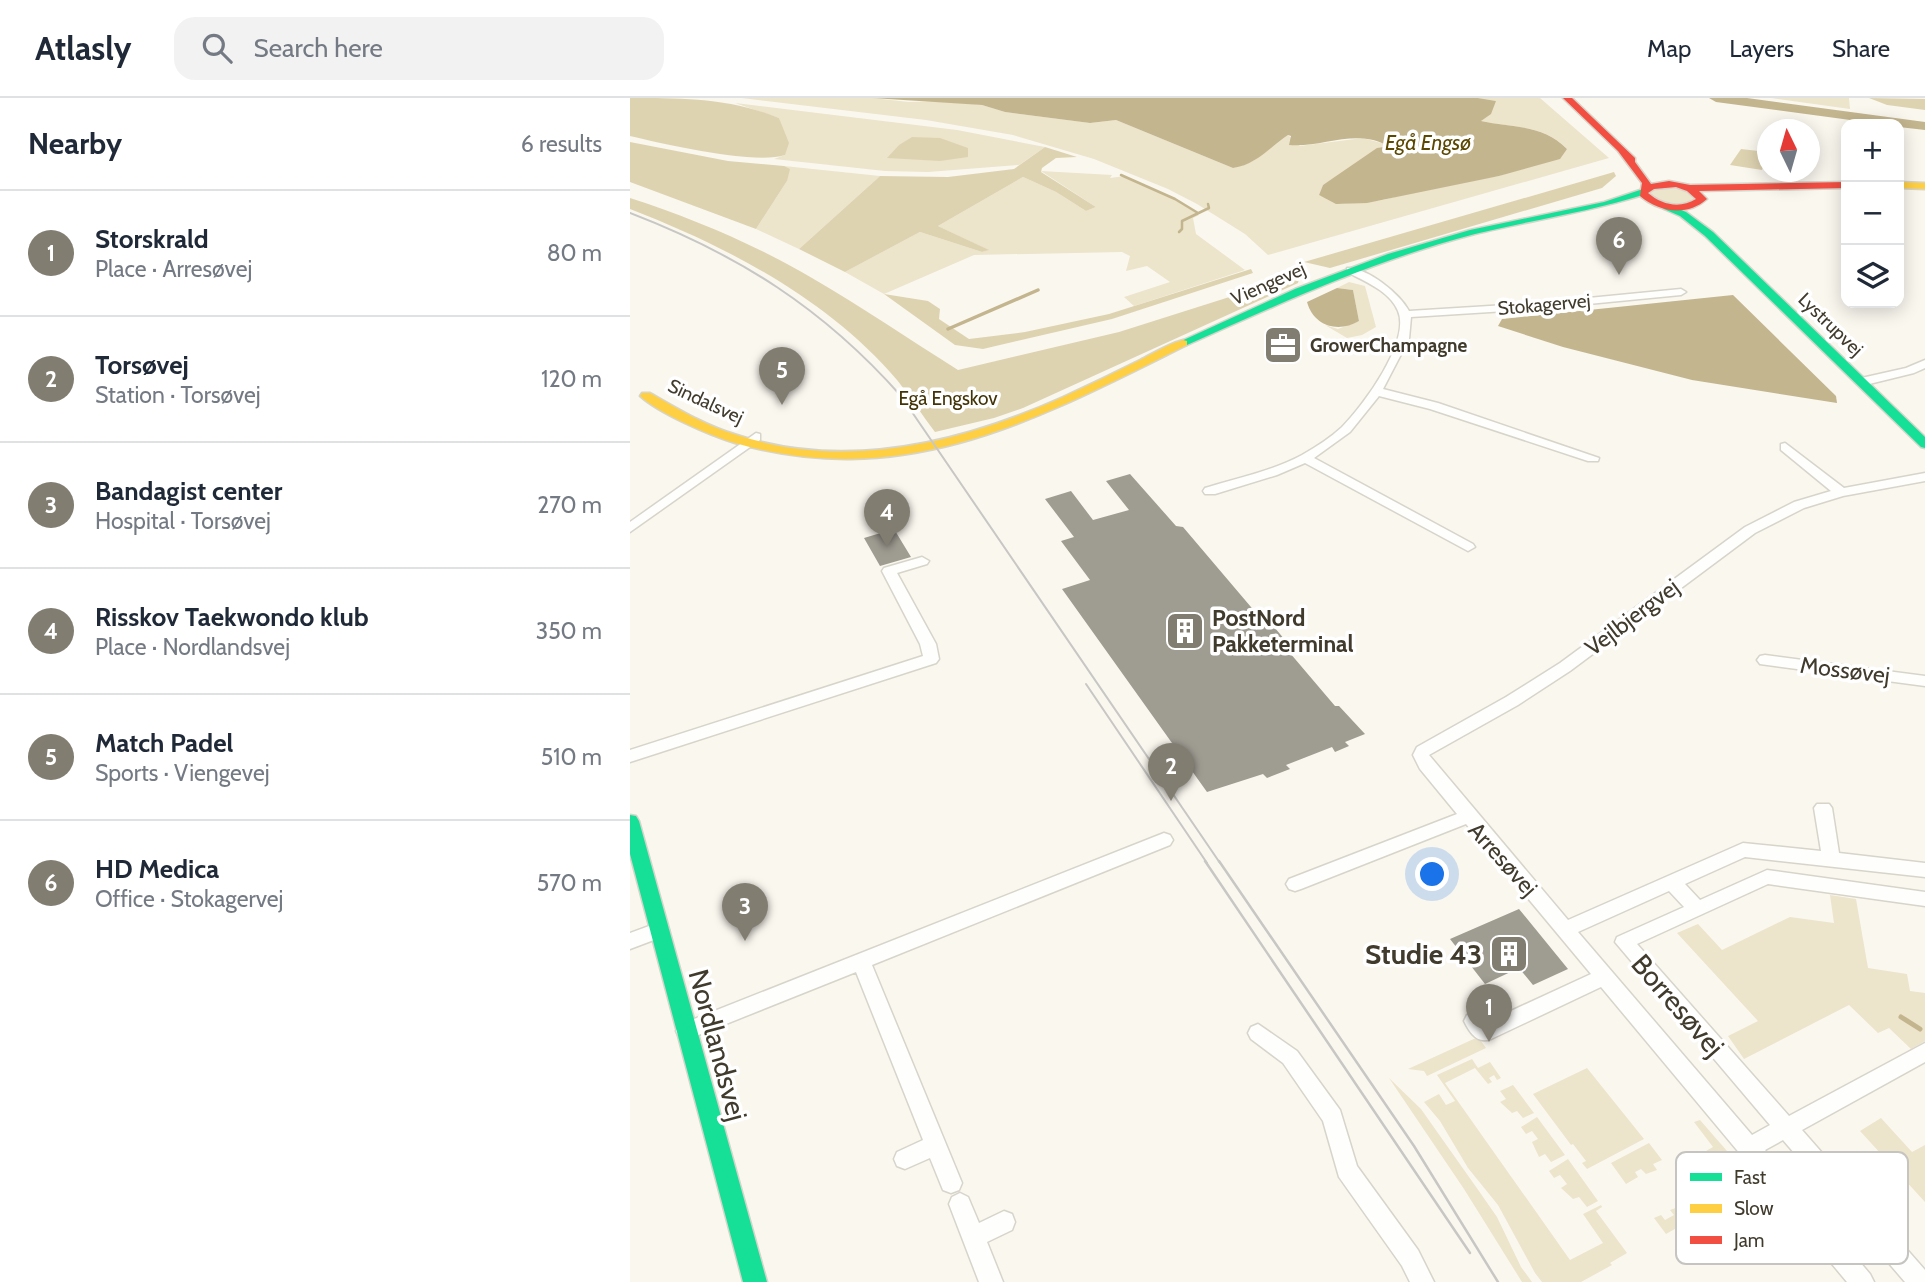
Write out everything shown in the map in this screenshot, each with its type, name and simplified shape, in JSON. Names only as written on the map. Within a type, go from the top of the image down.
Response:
[{"type":"street","points":[[1567,98],[1624,154],[1644,178],[1648,185],[1645,190]]},
{"type":"street","points":[[1624,154],[1654,176],[1699,193],[1699,202],[1716,195],[1769,188]]},
{"type":"street","points":[[1510,223],[1624,193],[1635,179],[1624,154]]},
{"type":"street","name":"Viengevej","points":[[752,440],[825,447],[880,446],[932,440],[1006,424],[1351,270],[1410,250],[1510,223],[1624,199],[1661,184],[1683,186]]},
{"type":"street","points":[[1683,186],[1769,188],[1841,185]]},
{"type":"street","points":[[1904,185],[1925,186]]},
{"type":"street","name":"Lystrupvej","points":[[1645,190],[1646,198],[1683,214],[1709,234],[1925,444]]},
{"type":"street","name":"Viengevej","points":[[1560,212],[1618,205],[1663,206],[1699,202]]},
{"type":"street","name":"Lystrupvej","points":[[1699,202],[1698,214],[1709,234]]},
{"type":"street","points":[[1210,491],[1305,458],[1349,426],[1375,391],[1406,337],[1406,314],[1386,291],[1351,270]]},
{"type":"street","name":"Stokagervej","points":[[1406,314],[1537,306],[1681,292]]},
{"type":"street","points":[[1861,382],[1894,376],[1925,363]]},
{"type":"street","name":"Sindalsvej","points":[[630,390],[703,428],[752,440]]},
{"type":"street","points":[[1375,391],[1434,406],[1593,458]]},
{"type":"street","points":[[630,528],[752,440]]},
{"type":"street","points":[[1785,447],[1842,492]]},
{"type":"street","points":[[1305,458],[1468,547]]},
{"type":"street","name":"Vejlbjergvej","points":[[1469,817],[1426,765],[1421,755],[1423,751],[1512,701],[1565,667],[1749,530],[1799,505],[1842,492],[1925,477]]},
{"type":"street","points":[[630,756],[931,659],[928,644],[890,571],[922,561]]},
{"type":"street","name":"Mossøvej","points":[[1765,660],[1925,681]]},
{"type":"street","points":[[1823,808],[1831,859]]},
{"type":"street","name":"Arresøvej","points":[[1295,884],[1469,817],[1752,1152]]},
{"type":"street","name":"Nordlandsvej","points":[[630,821],[755,1282]]},
{"type":"street","points":[[686,1031],[1164,840]]},
{"type":"street","name":"Borresøvej","points":[[1566,929],[1746,850],[1922,870],[1925,898],[1767,877],[1625,942],[1785,1128]]},
{"type":"street","points":[[1671,881],[1697,909]]},
{"type":"street","points":[[630,941],[660,930]]},
{"type":"street","points":[[861,961],[991,1282]]},
{"type":"street","points":[[1474,1021],[1484,1033],[1605,976]]},
{"type":"street","points":[[1258,1033],[1290,1057],[1333,1117],[1347,1170],[1410,1258],[1422,1282]]},
{"type":"street","points":[[1749,1148],[1925,1052]]},
{"type":"street","points":[[1785,1128],[1806,1152]]},
{"type":"street","points":[[905,1159],[936,1145]]},
{"type":"street","points":[[973,1237],[1004,1222]]},
{"type":"street","name":"Arresøvej","points":[[1847,1264],[1862,1282]]},
{"type":"street","points":[[1904,1264],[1920,1282]]},
{"type":"shaded area","points":[[742,98],[948,101],[982,105],[1005,112],[1090,123],[1116,120],[1233,168],[1256,159],[1288,135],[1300,146],[1363,138],[1385,144],[1323,185],[1319,195],[1342,204],[1383,200],[1437,186],[1499,176],[1567,149],[1538,131],[1481,121],[1496,101],[1478,98],[1540,98],[1609,158],[1268,255],[1245,234],[1197,204],[1168,189],[1094,159],[1013,135],[926,120]]},
{"type":"shaded area","points":[[1771,98],[1849,98],[1850,109]]},
{"type":"shaded area","points":[[735,103],[957,130],[1045,147],[1019,165],[928,172],[885,171],[774,159],[785,155],[785,139],[779,118]]},
{"type":"shaded area","points":[[784,166],[880,176],[799,249],[756,229],[787,181]]},
{"type":"shaded area","points":[[1041,171],[1112,175],[1110,178],[1125,176],[1175,199],[1199,215],[1193,218],[1196,234],[1245,270],[1134,306],[1124,297],[1170,282],[1147,266],[1126,271],[1130,256],[1122,252],[974,255],[884,294],[845,272],[920,232],[982,252],[988,250],[938,226],[1023,177],[1056,192],[1086,211],[1096,207]]},
{"type":"shaded area","points":[[1652,188],[1686,189],[1697,199],[1684,204],[1672,204],[1648,192]]},
{"type":"shaded area","points":[[1349,282],[1365,286],[1376,327],[1362,335],[1347,338],[1325,325],[1338,329],[1359,321],[1353,290],[1337,288]]},
{"type":"shaded area","points":[[1830,895],[1856,899],[1868,968],[1907,974],[1910,991],[1925,993],[1925,1041],[1911,1049],[1889,1028],[1878,1033],[1849,1005],[1744,1059],[1728,1036],[1758,1021],[1677,933],[1698,924],[1722,950],[1790,917],[1834,923]]},
{"type":"shaded area","points":[[1478,1037],[1486,1048],[1427,1076],[1424,1071],[1408,1069]]},
{"type":"shaded area","points":[[1472,1059],[1478,1068],[1490,1062],[1501,1078],[1497,1080],[1494,1075],[1489,1078],[1492,1082],[1488,1084],[1475,1068],[1445,1083],[1570,1260],[1603,1243],[1583,1214],[1601,1205],[1596,1211],[1627,1253],[1610,1263],[1612,1265],[1581,1282],[1542,1282],[1535,1273],[1498,1205],[1468,1168],[1440,1121],[1424,1102],[1439,1094],[1446,1105],[1455,1101],[1437,1075]]},
{"type":"shaded area","points":[[1587,1068],[1644,1139],[1587,1169],[1582,1163],[1586,1161],[1533,1094]]},
{"type":"shaded area","points":[[1389,1078],[1421,1109],[1481,1194],[1497,1217],[1521,1267],[1532,1282],[1522,1282],[1464,1189]]},
{"type":"shaded area","points":[[1513,1085],[1534,1113],[1523,1118],[1517,1111],[1512,1113],[1500,1102],[1506,1099],[1500,1091]]},
{"type":"shaded area","points":[[1537,1117],[1565,1155],[1551,1162],[1545,1154],[1539,1157],[1532,1142],[1538,1139],[1532,1131],[1526,1134],[1521,1127]]},
{"type":"shaded area","points":[[1881,1118],[1912,1152],[1925,1145],[1925,1202],[1908,1183],[1908,1152],[1879,1152],[1860,1131]]},
{"type":"shaded area","points":[[1700,1120],[1727,1151],[1704,1152],[1713,1147],[1694,1122]]},
{"type":"shaded area","points":[[1649,1143],[1662,1160],[1653,1164],[1657,1170],[1646,1174],[1641,1169],[1635,1172],[1638,1177],[1626,1184],[1611,1163]]},
{"type":"shaded area","points":[[1568,1159],[1598,1201],[1587,1207],[1579,1197],[1573,1199],[1561,1188],[1567,1184],[1560,1175],[1554,1178],[1549,1171]]},
{"type":"shaded area","points":[[1676,1208],[1676,1228],[1666,1234],[1654,1218],[1661,1215],[1665,1220],[1674,1215],[1670,1210]]},
{"type":"green space","points":[[630,98],[706,100],[761,111],[779,118],[789,143],[785,155],[753,157],[709,152],[630,136]]},
{"type":"green space","points":[[1869,98],[1925,99],[1925,110],[1887,105]]},
{"type":"green space","points":[[912,137],[940,138],[968,148],[968,157],[940,161],[887,158],[899,145]]},
{"type":"green space","points":[[630,142],[728,161],[784,166],[790,169],[787,181],[756,229],[630,182]]},
{"type":"green space","points":[[1045,147],[1077,157],[1056,158],[1042,168],[1041,172],[1096,207],[1086,211],[1056,192],[1023,177],[938,226],[989,250],[982,252],[920,232],[845,272],[799,249],[880,176],[948,177],[1014,169]]},
{"type":"green space","points":[[1741,149],[1757,151],[1757,169],[1730,165]]},
{"type":"green space","points":[[1614,172],[1616,176],[1602,188],[1330,268],[1304,262]]},
{"type":"green space","name":"Egå Engskov","points":[[630,198],[677,214],[769,254],[849,300],[958,370],[1119,332],[1286,279],[1278,272],[1284,271],[1299,279],[1298,283],[1023,408],[935,432],[897,380],[840,324],[808,300],[739,258],[630,209]]},
{"type":"green space","points":[[1251,269],[1253,273],[1112,319],[983,349],[955,345],[884,294],[928,301],[940,309],[939,319],[969,339],[1025,332],[1109,314]]},
{"type":"water","name":"Egå Engsø","points":[[872,98],[1478,98],[1496,101],[1491,114],[1481,121],[1538,131],[1567,149],[1560,159],[1499,176],[1367,203],[1336,204],[1319,195],[1323,185],[1377,148],[1384,147],[1384,144],[1361,138],[1289,145],[1291,136],[1288,135],[1256,159],[1233,168],[1116,120],[1090,123],[1005,112],[982,105]]},
{"type":"water","points":[[1337,288],[1353,290],[1359,321],[1336,327],[1321,322],[1310,310],[1307,302]]},
{"type":"water","points":[[1733,295],[1836,396],[1837,403],[1692,380],[1563,347],[1498,326],[1502,319]]},
{"type":"building","name":"PostNord Pakketerminal","points":[[1130,474],[1176,526],[1183,527],[1262,620],[1270,622],[1285,640],[1284,646],[1335,706],[1339,706],[1365,734],[1345,742],[1349,746],[1335,752],[1332,747],[1286,765],[1290,769],[1267,778],[1263,774],[1207,792],[1062,589],[1090,580],[1061,541],[1074,537],[1045,499],[1071,491],[1093,520],[1129,510],[1106,481]]},
{"type":"building","points":[[894,529],[911,557],[880,566],[864,538]]},
{"type":"building","name":"Studie 43","points":[[1519,909],[1568,969],[1533,985],[1519,968],[1485,984],[1450,939]]},
{"type":"waterway","points":[[1716,98],[1925,126]]},
{"type":"waterway","points":[[1121,175],[1175,199],[1198,213]]},
{"type":"waterway","points":[[1179,232],[1182,229],[1182,221],[1209,208],[1208,204]]},
{"type":"waterway","points":[[948,329],[1038,290]]},
{"type":"waterway","points":[[1901,1017],[1920,1029]]},
{"type":"tram line","points":[[630,213],[707,247],[777,287],[841,336],[901,396],[1220,863]]},
{"type":"tram line","points":[[1086,684],[1207,863]]},
{"type":"tram line","points":[[1205,861],[1470,1253]]},
{"type":"tram line","points":[[1219,861],[1414,1146],[1498,1282]]},
{"type":"traffic: fast","points":[[1183,343],[1299,291],[1392,256],[1473,232],[1606,204],[1643,192]]},
{"type":"traffic: fast","points":[[1667,207],[1683,214],[1709,234],[1925,444]]},
{"type":"traffic: fast","points":[[630,821],[755,1282]]},
{"type":"traffic: slow","points":[[1904,185],[1925,186]]},
{"type":"traffic: slow","points":[[646,396],[710,429],[764,447],[831,455],[900,452],[967,438],[1023,419],[1183,343]]},
{"type":"traffic: jam","points":[[1567,98],[1632,160]]},
{"type":"traffic: jam","points":[[1622,152],[1647,183],[1643,194],[1649,199],[1672,208],[1688,207],[1702,199],[1697,193],[1676,184],[1646,188]]},
{"type":"traffic: jam","points":[[1689,188],[1841,185]]},
{"type":"place","name":"HD Medica","points":[[1619,275]]},
{"type":"place","name":"GrowerChampagne","points":[[1283,345]]},
{"type":"place","name":"Match Padel","points":[[782,405]]},
{"type":"place","name":"Risskov Taekwondo klub","points":[[887,547]]},
{"type":"place","name":"PostNord Pakketerminal","points":[[1185,631]]},
{"type":"place","name":"Torsøvej","points":[[1171,801]]},
{"type":"place","name":"Bandagist center","points":[[745,941]]},
{"type":"place","name":"Studie 43","points":[[1509,954]]},
{"type":"place","name":"Storskrald","points":[[1489,1042]]}]
